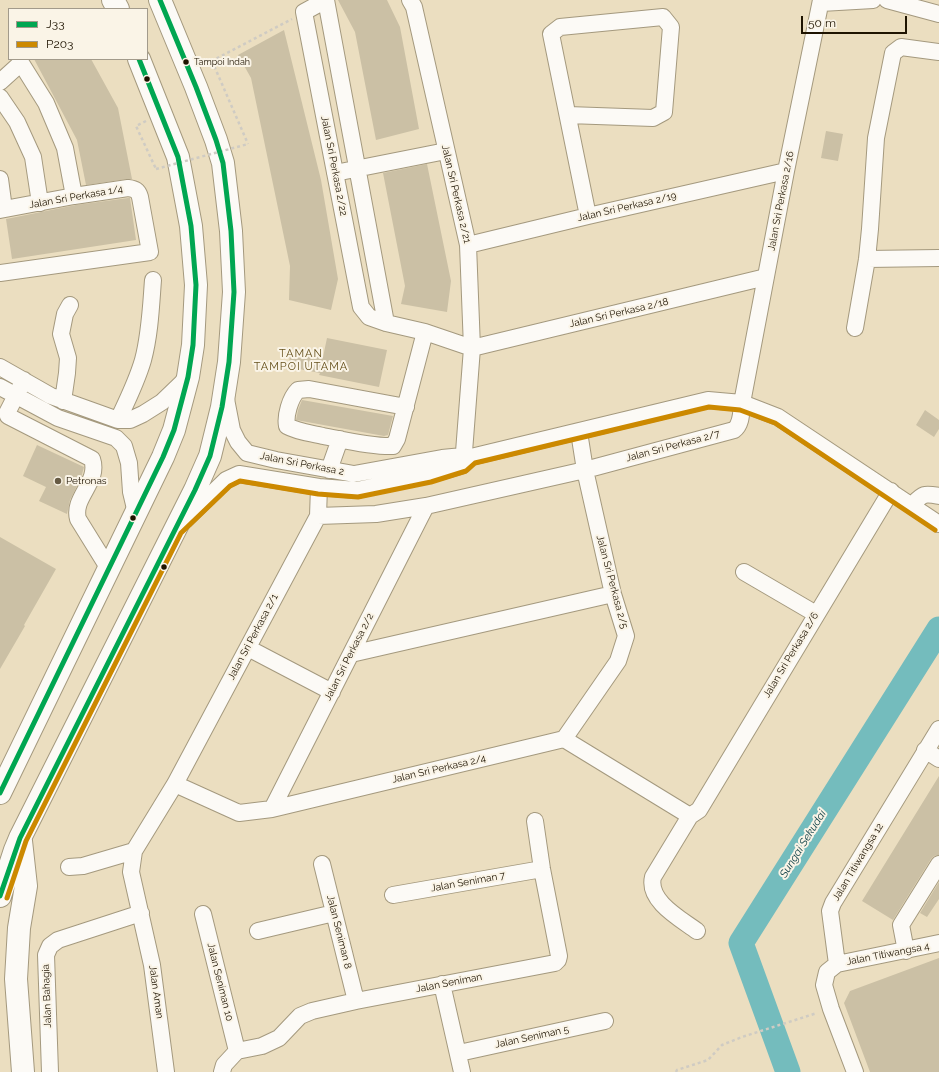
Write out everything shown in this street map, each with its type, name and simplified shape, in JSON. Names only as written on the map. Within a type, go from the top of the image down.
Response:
[{"type":"highway","points":[[0,896],[20,838],[195,490],[210,456],[222,407],[229,362],[234,292],[231,231],[222,163],[216,140],[196,87],[160,0]]},
{"type":"highway","points":[[0,793],[163,457],[174,430],[188,377],[193,345],[196,285],[191,226],[178,156],[139,60]]},
{"type":"highway","points":[[20,838],[26,886],[19,928],[16,979],[23,1072]]},
{"type":"street","points":[[304,12],[326,0],[386,323],[425,332],[472,348]]},
{"type":"street","name":"Jalan Sri Perkasa 2/21","points":[[410,0],[414,7],[468,245],[472,348],[466,459]]},
{"type":"street","points":[[821,1],[873,0]]},
{"type":"street","points":[[886,0],[939,14]]},
{"type":"street","name":"Jalan Sri Perkasa 2/16","points":[[742,403],[786,171],[821,1]]},
{"type":"street","name":"Jalan Sri Perkasa 2/22","points":[[304,12],[361,307],[369,317],[386,323]]},
{"type":"street","points":[[568,115],[653,118],[664,112],[671,27],[663,17],[560,27],[551,34],[588,216]]},
{"type":"street","points":[[855,328],[867,259],[876,138],[892,53],[901,47],[939,52]]},
{"type":"street","points":[[0,82],[23,61],[46,103],[65,148],[74,196]]},
{"type":"street","points":[[0,97],[17,122],[33,157],[40,203]]},
{"type":"street","points":[[335,173],[446,150]]},
{"type":"street","name":"Jalan Sri Perkasa 2/19","points":[[468,245],[786,171]]},
{"type":"street","points":[[0,179],[2,210]]},
{"type":"street","name":"Jalan Sri Perkasa 1/4","points":[[0,273],[150,252],[139,192],[134,189],[128,188],[74,196],[2,210]]},
{"type":"street","points":[[867,259],[939,258]]},
{"type":"street","name":"Jalan Sri Perkasa 2/18","points":[[472,348],[766,278]]},
{"type":"street","points":[[118,420],[134,385],[143,358],[149,326],[153,280]]},
{"type":"street","points":[[63,401],[68,358],[61,334],[64,314],[70,305]]},
{"type":"street","points":[[406,407],[309,389],[298,390],[293,395],[286,420],[287,426],[295,430],[340,439],[393,446],[398,439],[425,332]]},
{"type":"street","points":[[0,367],[63,401],[118,420],[130,420],[143,414],[162,402],[188,377]]},
{"type":"street","points":[[24,380],[15,395],[7,413],[8,416],[92,459],[94,467],[93,475],[77,507],[76,513],[78,519],[109,569]]},
{"type":"street","points":[[0,387],[58,418],[116,438],[124,446],[129,463],[131,492],[136,513]]},
{"type":"street","name":"Jalan Sri Perkasa 2","points":[[224,390],[232,430],[238,442],[247,453],[276,460],[354,474],[466,459],[708,400],[742,403],[778,417],[939,524]]},
{"type":"street","name":"Jalan Sri Perkasa 2/7","points":[[585,470],[734,430],[738,427],[740,421],[742,403]]},
{"type":"street","name":"Jalan Sri Perkasa 2/5","points":[[564,739],[618,661],[626,636],[613,594],[585,470],[579,432]]},
{"type":"street","points":[[329,470],[340,439]]},
{"type":"street","name":"Jalan Sri Perkasa 2","points":[[175,529],[226,480],[239,474],[319,487],[357,490],[429,475],[466,459]]},
{"type":"street","points":[[318,516],[376,514],[426,506],[585,470]]},
{"type":"street","name":"Jalan Sri Perkasa 2/1","points":[[134,851],[175,784],[318,516],[319,487]]},
{"type":"street","name":"Jalan Sri Perkasa 2/6","points":[[697,931],[659,902],[654,893],[652,882],[657,869],[690,816],[699,810],[891,491]]},
{"type":"street","points":[[912,505],[922,495],[928,494],[939,496]]},
{"type":"street","name":"Jalan Sri Perkasa 2/2","points":[[272,809],[426,506]]},
{"type":"street","points":[[744,572],[816,614]]},
{"type":"street","points":[[351,654],[613,594]]},
{"type":"street","points":[[248,648],[332,692]]},
{"type":"street","name":"Jalan Titiwangsa 12","points":[[837,964],[830,912],[833,903],[939,729]]},
{"type":"street","points":[[564,739],[690,816]]},
{"type":"street","name":"Jalan Sri Perkasa 2/4","points":[[175,784],[239,813],[272,809],[564,739]]},
{"type":"street","points":[[925,750],[939,759]]},
{"type":"street","name":"Jalan Seniman","points":[[237,1051],[262,1046],[279,1038],[300,1016],[312,1011],[442,984],[555,963],[559,956],[542,869],[535,821]]},
{"type":"street","points":[[69,867],[83,866],[134,851]]},
{"type":"street","name":"Jalan Aman","points":[[134,851],[131,872],[152,965],[166,1072]]},
{"type":"street","name":"Jalan Seniman 8","points":[[322,864],[356,1001]]},
{"type":"street","points":[[906,950],[900,925],[939,864]]},
{"type":"street","name":"Jalan Seniman 7","points":[[393,895],[542,869]]},
{"type":"street","points":[[258,931],[334,913]]},
{"type":"street","name":"Jalan Bahagia","points":[[50,1072],[46,955],[50,946],[58,940],[141,914]]},
{"type":"street","name":"Jalan Seniman 10","points":[[203,914],[237,1051]]},
{"type":"street","name":"Jalan Titiwangsa 4","points":[[837,964],[939,943]]},
{"type":"street","points":[[837,964],[827,972],[824,985],[831,1009],[855,1072]]},
{"type":"street","points":[[442,984],[459,1053],[462,1072]]},
{"type":"street","name":"Jalan Seniman 5","points":[[459,1053],[605,1021]]},
{"type":"street","points":[[222,1072],[224,1065],[237,1051]]},
{"type":"path","points":[[136,126],[156,169],[248,144],[212,61],[304,12]]},
{"type":"path","points":[[676,1072],[708,1060],[722,1045],[760,1031],[831,1009]]},
{"type":"building","points":[[338,0],[387,0],[400,27],[419,129],[376,140],[355,32]]},
{"type":"building","points":[[284,30],[321,180],[338,279],[331,310],[289,300],[290,266],[251,78],[238,55]]},
{"type":"building","points":[[35,60],[92,60],[118,108],[132,179],[86,185],[77,140]]},
{"type":"building","points":[[826,131],[843,134],[838,161],[821,158]]},
{"type":"building","points":[[427,164],[451,281],[447,312],[401,304],[405,286],[383,173]]},
{"type":"building","points":[[130,198],[136,240],[12,259],[6,219],[76,205]]},
{"type":"building","points":[[327,338],[387,350],[379,387],[288,367],[291,351],[323,357]]},
{"type":"building","points":[[302,400],[393,416],[388,435],[384,436],[296,420]]},
{"type":"building","points":[[925,410],[939,420],[939,429],[934,437],[916,425]]},
{"type":"building","name":"Petronas","points":[[37,445],[84,467],[81,478],[70,500],[67,514],[39,501],[46,487],[23,476]]},
{"type":"building","points":[[0,537],[56,569],[0,669]]},
{"type":"building","points":[[939,776],[939,855],[934,856],[931,859],[893,920],[862,901]]},
{"type":"building","points":[[939,882],[939,899],[927,917],[920,913]]},
{"type":"building","points":[[939,958],[939,1072],[870,1072],[844,1003],[850,991]]},
{"type":"waterway","name":"Sungai Sekudai","points":[[788,1072],[741,943],[939,629]]},
{"type":"transit line","name":"J33","points":[[0,896],[20,838],[195,490],[210,456],[222,407],[229,362],[234,292],[231,231],[223,163],[196,87],[160,0]]},
{"type":"transit line","name":"J33","points":[[0,793],[163,457],[174,430],[188,377],[193,345],[196,285],[191,226],[178,157],[139,60]]},
{"type":"transit line","name":"P203","points":[[7,898],[26,841],[181,533],[230,486],[240,481],[318,494],[358,497],[431,482],[466,471],[475,463],[709,407],[740,410],[775,423],[935,530]]},
{"type":"place","name":"Tampoi Indah","points":[[186,62]]},
{"type":"place","name":"Petronas","points":[[58,481]]},
{"type":"district","name":"TAMAN TAMPOI UTAMA","points":[[301,360]]}]
